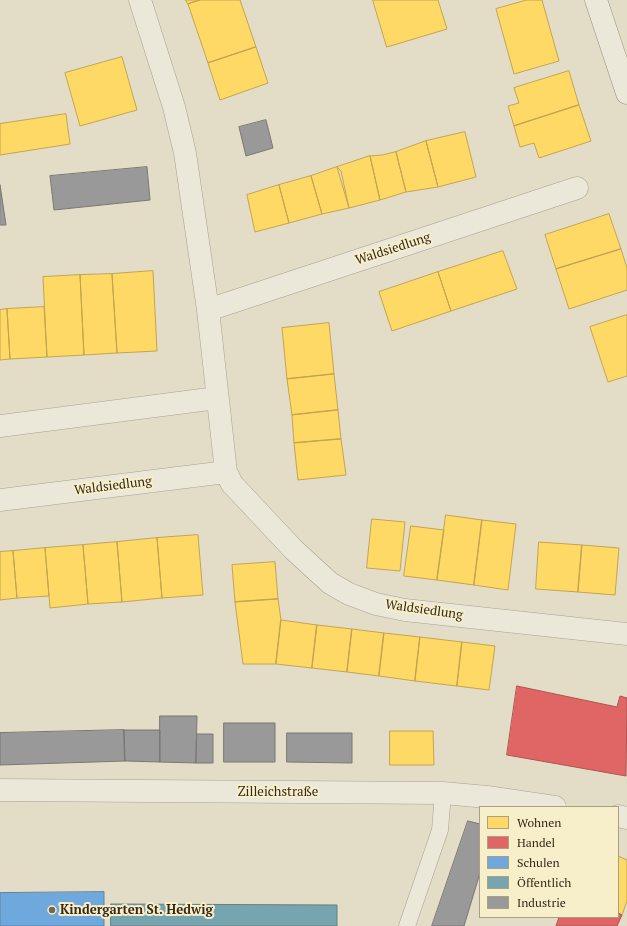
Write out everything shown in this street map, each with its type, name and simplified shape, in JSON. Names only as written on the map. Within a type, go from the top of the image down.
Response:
[{"type":"street","name":"Waldsiedlung","points":[[140,0],[174,106],[185,153],[208,310],[226,472],[232,484],[294,550],[330,583],[350,594],[376,604],[405,610],[627,634]]},
{"type":"street","points":[[596,0],[627,92]]},
{"type":"street","name":"Waldsiedlung","points":[[208,310],[577,188]]},
{"type":"street","points":[[0,426],[217,398]]},
{"type":"street","name":"Waldsiedlung","points":[[0,500],[226,472]]},
{"type":"street","name":"Zilleichstraße","points":[[0,790],[443,793],[487,797],[548,806]]},
{"type":"lane","points":[[407,926],[440,830],[443,793]]},
{"type":"building: Wohnen","points":[[186,0],[200,0],[188,4]]},
{"type":"building: Wohnen","points":[[200,0],[240,0],[256,47],[208,63],[188,4]]},
{"type":"building: Wohnen","points":[[373,0],[438,0],[447,29],[387,47]]},
{"type":"building: Wohnen","points":[[527,0],[542,0],[559,61],[514,74],[496,9]]},
{"type":"building: Wohnen","points":[[256,47],[268,83],[220,100],[208,63]]},
{"type":"building: Wohnen","points":[[122,57],[137,110],[80,126],[65,73]]},
{"type":"building: Wohnen","points":[[569,71],[579,105],[514,126],[508,106],[519,103],[514,88]]},
{"type":"building: Wohnen","points":[[579,105],[591,141],[539,158],[534,143],[520,147],[514,126]]},
{"type":"building: Wohnen","points":[[66,114],[70,144],[0,155],[0,124]]},
{"type":"building: Wohnen","points":[[465,132],[476,177],[438,187],[426,141]]},
{"type":"building: Wohnen","points":[[426,141],[438,187],[406,192],[396,152]]},
{"type":"building: Wohnen","points":[[396,152],[406,192],[380,200],[370,156]]},
{"type":"building: Wohnen","points":[[370,156],[380,200],[349,208],[341,171],[337,167]]},
{"type":"building: Wohnen","points":[[337,167],[349,208],[322,214],[311,176]]},
{"type":"building: Wohnen","points":[[311,176],[322,214],[289,223],[279,185]]},
{"type":"building: Wohnen","points":[[279,185],[289,223],[255,232],[247,195]]},
{"type":"building: Wohnen","points":[[609,214],[621,249],[556,269],[545,235]]},
{"type":"building: Wohnen","points":[[621,249],[627,268],[627,290],[569,309],[556,269]]},
{"type":"building: Wohnen","points":[[503,251],[517,289],[451,311],[438,272]]},
{"type":"building: Wohnen","points":[[153,271],[157,351],[117,353],[112,274]]},
{"type":"building: Wohnen","points":[[438,272],[451,311],[392,331],[379,292]]},
{"type":"building: Wohnen","points":[[112,274],[117,353],[84,355],[80,275]]},
{"type":"building: Wohnen","points":[[80,275],[84,355],[47,357],[43,277]]},
{"type":"building: Wohnen","points":[[44,307],[47,357],[10,359],[7,309]]},
{"type":"building: Wohnen","points":[[7,309],[10,359],[0,360],[0,310]]},
{"type":"building: Wohnen","points":[[627,315],[627,376],[608,382],[590,327]]},
{"type":"building: Wohnen","points":[[329,323],[334,374],[287,379],[282,328]]},
{"type":"building: Wohnen","points":[[334,374],[338,410],[292,415],[287,379]]},
{"type":"building: Wohnen","points":[[338,410],[341,439],[294,443],[292,415]]},
{"type":"building: Wohnen","points":[[341,439],[346,475],[298,480],[294,443]]},
{"type":"building: Wohnen","points":[[446,515],[482,520],[474,585],[437,580]]},
{"type":"building: Wohnen","points":[[372,519],[405,522],[400,571],[367,568]]},
{"type":"building: Wohnen","points":[[482,520],[516,524],[508,590],[474,585]]},
{"type":"building: Wohnen","points":[[411,526],[444,530],[437,580],[404,576]]},
{"type":"building: Wohnen","points":[[198,535],[203,595],[162,598],[157,538]]},
{"type":"building: Wohnen","points":[[157,538],[162,598],[122,602],[117,542]]},
{"type":"building: Wohnen","points":[[117,542],[122,602],[88,604],[83,545]]},
{"type":"building: Wohnen","points":[[539,542],[582,545],[578,592],[536,589]]},
{"type":"building: Wohnen","points":[[83,545],[88,604],[50,608],[45,548]]},
{"type":"building: Wohnen","points":[[582,545],[619,548],[615,595],[578,592]]},
{"type":"building: Wohnen","points":[[45,548],[49,596],[17,598],[13,551]]},
{"type":"building: Wohnen","points":[[13,551],[17,598],[0,600],[0,552]]},
{"type":"building: Wohnen","points":[[275,562],[278,599],[235,602],[232,565]]},
{"type":"building: Wohnen","points":[[278,599],[281,620],[276,664],[243,664],[235,602]]},
{"type":"building: Wohnen","points":[[281,620],[317,625],[312,668],[276,664]]},
{"type":"building: Wohnen","points":[[317,625],[352,629],[347,672],[312,668]]},
{"type":"building: Wohnen","points":[[352,629],[384,633],[379,676],[347,672]]},
{"type":"building: Wohnen","points":[[384,633],[420,637],[415,681],[379,676]]},
{"type":"building: Wohnen","points":[[420,637],[462,642],[457,686],[415,681]]},
{"type":"building: Wohnen","points":[[462,642],[495,646],[489,690],[457,686]]},
{"type":"building: Wohnen","points":[[390,731],[433,731],[434,765],[390,765]]},
{"type":"building: Wohnen","points":[[619,856],[627,860],[627,901],[622,915],[619,914]]},
{"type":"building: Handel","points":[[517,686],[617,707],[620,696],[627,698],[626,776],[507,755]]},
{"type":"building: Handel","points":[[619,914],[622,915],[617,926],[556,926],[559,918],[619,918]]},
{"type":"building: Schulen","name":"Kindergarten St. Hedwig","points":[[104,892],[104,926],[0,926],[0,893]]},
{"type":"building: Öffentlich","points":[[111,904],[337,905],[337,926],[111,926]]},
{"type":"building: Industrie","points":[[266,120],[273,148],[246,156],[239,127]]},
{"type":"building: Industrie","points":[[147,167],[150,200],[54,210],[50,176]]},
{"type":"building: Industrie","points":[[0,185],[6,225],[0,225]]},
{"type":"building: Industrie","points":[[160,716],[197,716],[196,763],[160,762]]},
{"type":"building: Industrie","points":[[224,723],[275,723],[275,762],[224,762]]},
{"type":"building: Industrie","points":[[124,730],[125,761],[0,765],[0,733]]},
{"type":"building: Industrie","points":[[124,730],[160,730],[160,762],[125,761]]},
{"type":"building: Industrie","points":[[287,733],[352,733],[352,763],[287,762]]},
{"type":"building: Industrie","points":[[197,734],[213,734],[213,763],[196,763]]},
{"type":"building: Industrie","points":[[468,821],[479,824],[479,876],[464,926],[432,926]]},
{"type":"place","name":"Kindergarten St. Hedwig","points":[[52,910]]}]
